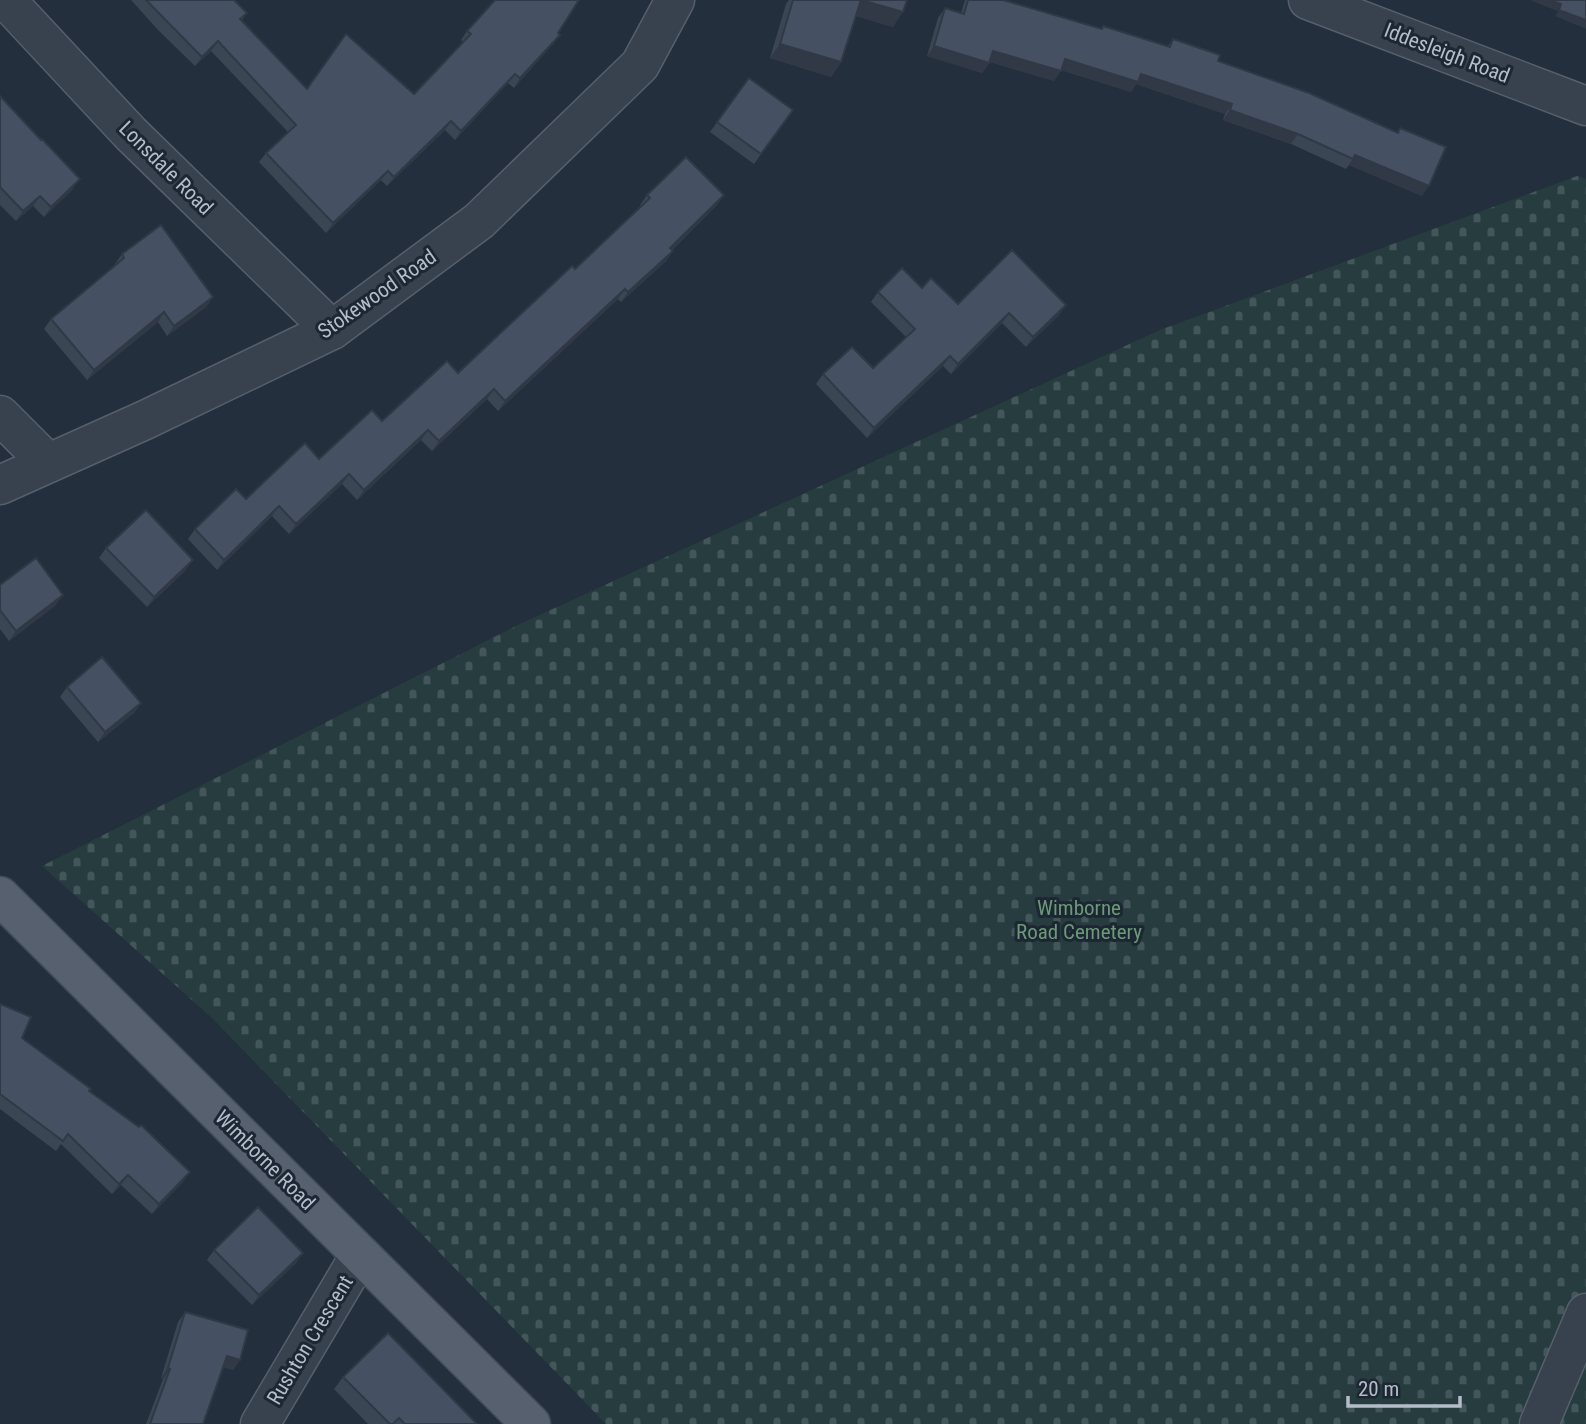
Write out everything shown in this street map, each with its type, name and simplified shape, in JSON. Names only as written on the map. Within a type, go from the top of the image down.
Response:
[{"type":"main road","name":"Wimborne Road","points":[[0,896],[531,1424]]},
{"type":"street","name":"Lonsdale Road","points":[[6,0],[131,134],[332,330]]},
{"type":"street","name":"Stokewood Road","points":[[0,485],[145,420],[332,330],[479,221],[640,65],[676,0]]},
{"type":"street","name":"Iddesleigh Road","points":[[1308,0],[1586,106]]},
{"type":"street","points":[[0,415],[48,464]]},
{"type":"street","name":"Rushton Crescent","points":[[260,1424],[360,1255]]},
{"type":"street","points":[[1539,1424],[1586,1314]]},
{"type":"green space","name":"Wimborne Road Cemetery","points":[[1577,176],[1586,179],[1586,1424],[606,1424],[211,1017],[42,866],[520,624],[1160,330]]},
{"type":"building","points":[[146,0],[234,0],[247,13],[240,19],[307,89],[346,34],[414,94],[471,34],[467,31],[495,0],[579,0],[558,33],[560,35],[520,78],[515,74],[461,131],[451,121],[394,177],[388,171],[333,223],[266,153],[296,125],[218,41],[202,57]]},
{"type":"building","points":[[793,0],[861,0],[841,62],[780,44]]},
{"type":"building","points":[[861,0],[907,0],[903,12]]},
{"type":"building","points":[[968,0],[1003,0],[1170,47],[1173,39],[1220,55],[1218,61],[1309,93],[1398,133],[1400,128],[1446,147],[1429,186],[1355,155],[1353,159],[1298,134],[1230,110],[1232,104],[1141,74],[1138,82],[1065,59],[1061,71],[993,51],[989,63],[934,46],[945,8],[964,14]]},
{"type":"building","points":[[1550,0],[1586,0],[1586,20],[1559,10],[1561,4]]},
{"type":"building","points":[[749,78],[793,110],[761,154],[717,122]]},
{"type":"building","points":[[0,96],[80,179],[51,207],[40,196],[23,211],[0,187]]},
{"type":"building","points":[[686,157],[724,195],[670,248],[673,251],[628,292],[625,289],[505,401],[494,389],[439,441],[428,430],[364,490],[349,474],[296,524],[279,506],[224,560],[195,529],[236,489],[246,499],[305,443],[319,459],[372,410],[382,421],[447,361],[458,373],[572,266],[575,269],[650,198],[647,195]]},
{"type":"building","points":[[161,225],[213,297],[174,326],[164,312],[94,370],[51,319],[124,258],[122,254]]},
{"type":"building","points":[[1012,250],[1066,305],[1033,337],[1009,313],[958,364],[950,356],[874,428],[823,374],[852,347],[873,368],[915,329],[878,292],[902,268],[922,288],[931,278],[958,304]]},
{"type":"building","points":[[146,510],[193,560],[154,597],[106,548]]},
{"type":"building","points":[[36,558],[63,595],[16,631],[0,610],[0,585]]},
{"type":"building","points":[[102,657],[141,703],[105,732],[67,687]]},
{"type":"building","points":[[0,1004],[31,1017],[22,1038],[91,1089],[89,1091],[139,1127],[141,1125],[190,1172],[159,1204],[128,1175],[119,1184],[68,1134],[63,1141],[0,1094]]},
{"type":"building","points":[[258,1207],[303,1253],[259,1295],[214,1250]]},
{"type":"building","points":[[185,1312],[248,1330],[240,1360],[227,1356],[203,1424],[150,1424],[170,1369],[168,1368]]},
{"type":"building","points":[[388,1333],[477,1424],[405,1424],[399,1418],[390,1424],[343,1377]]}]
